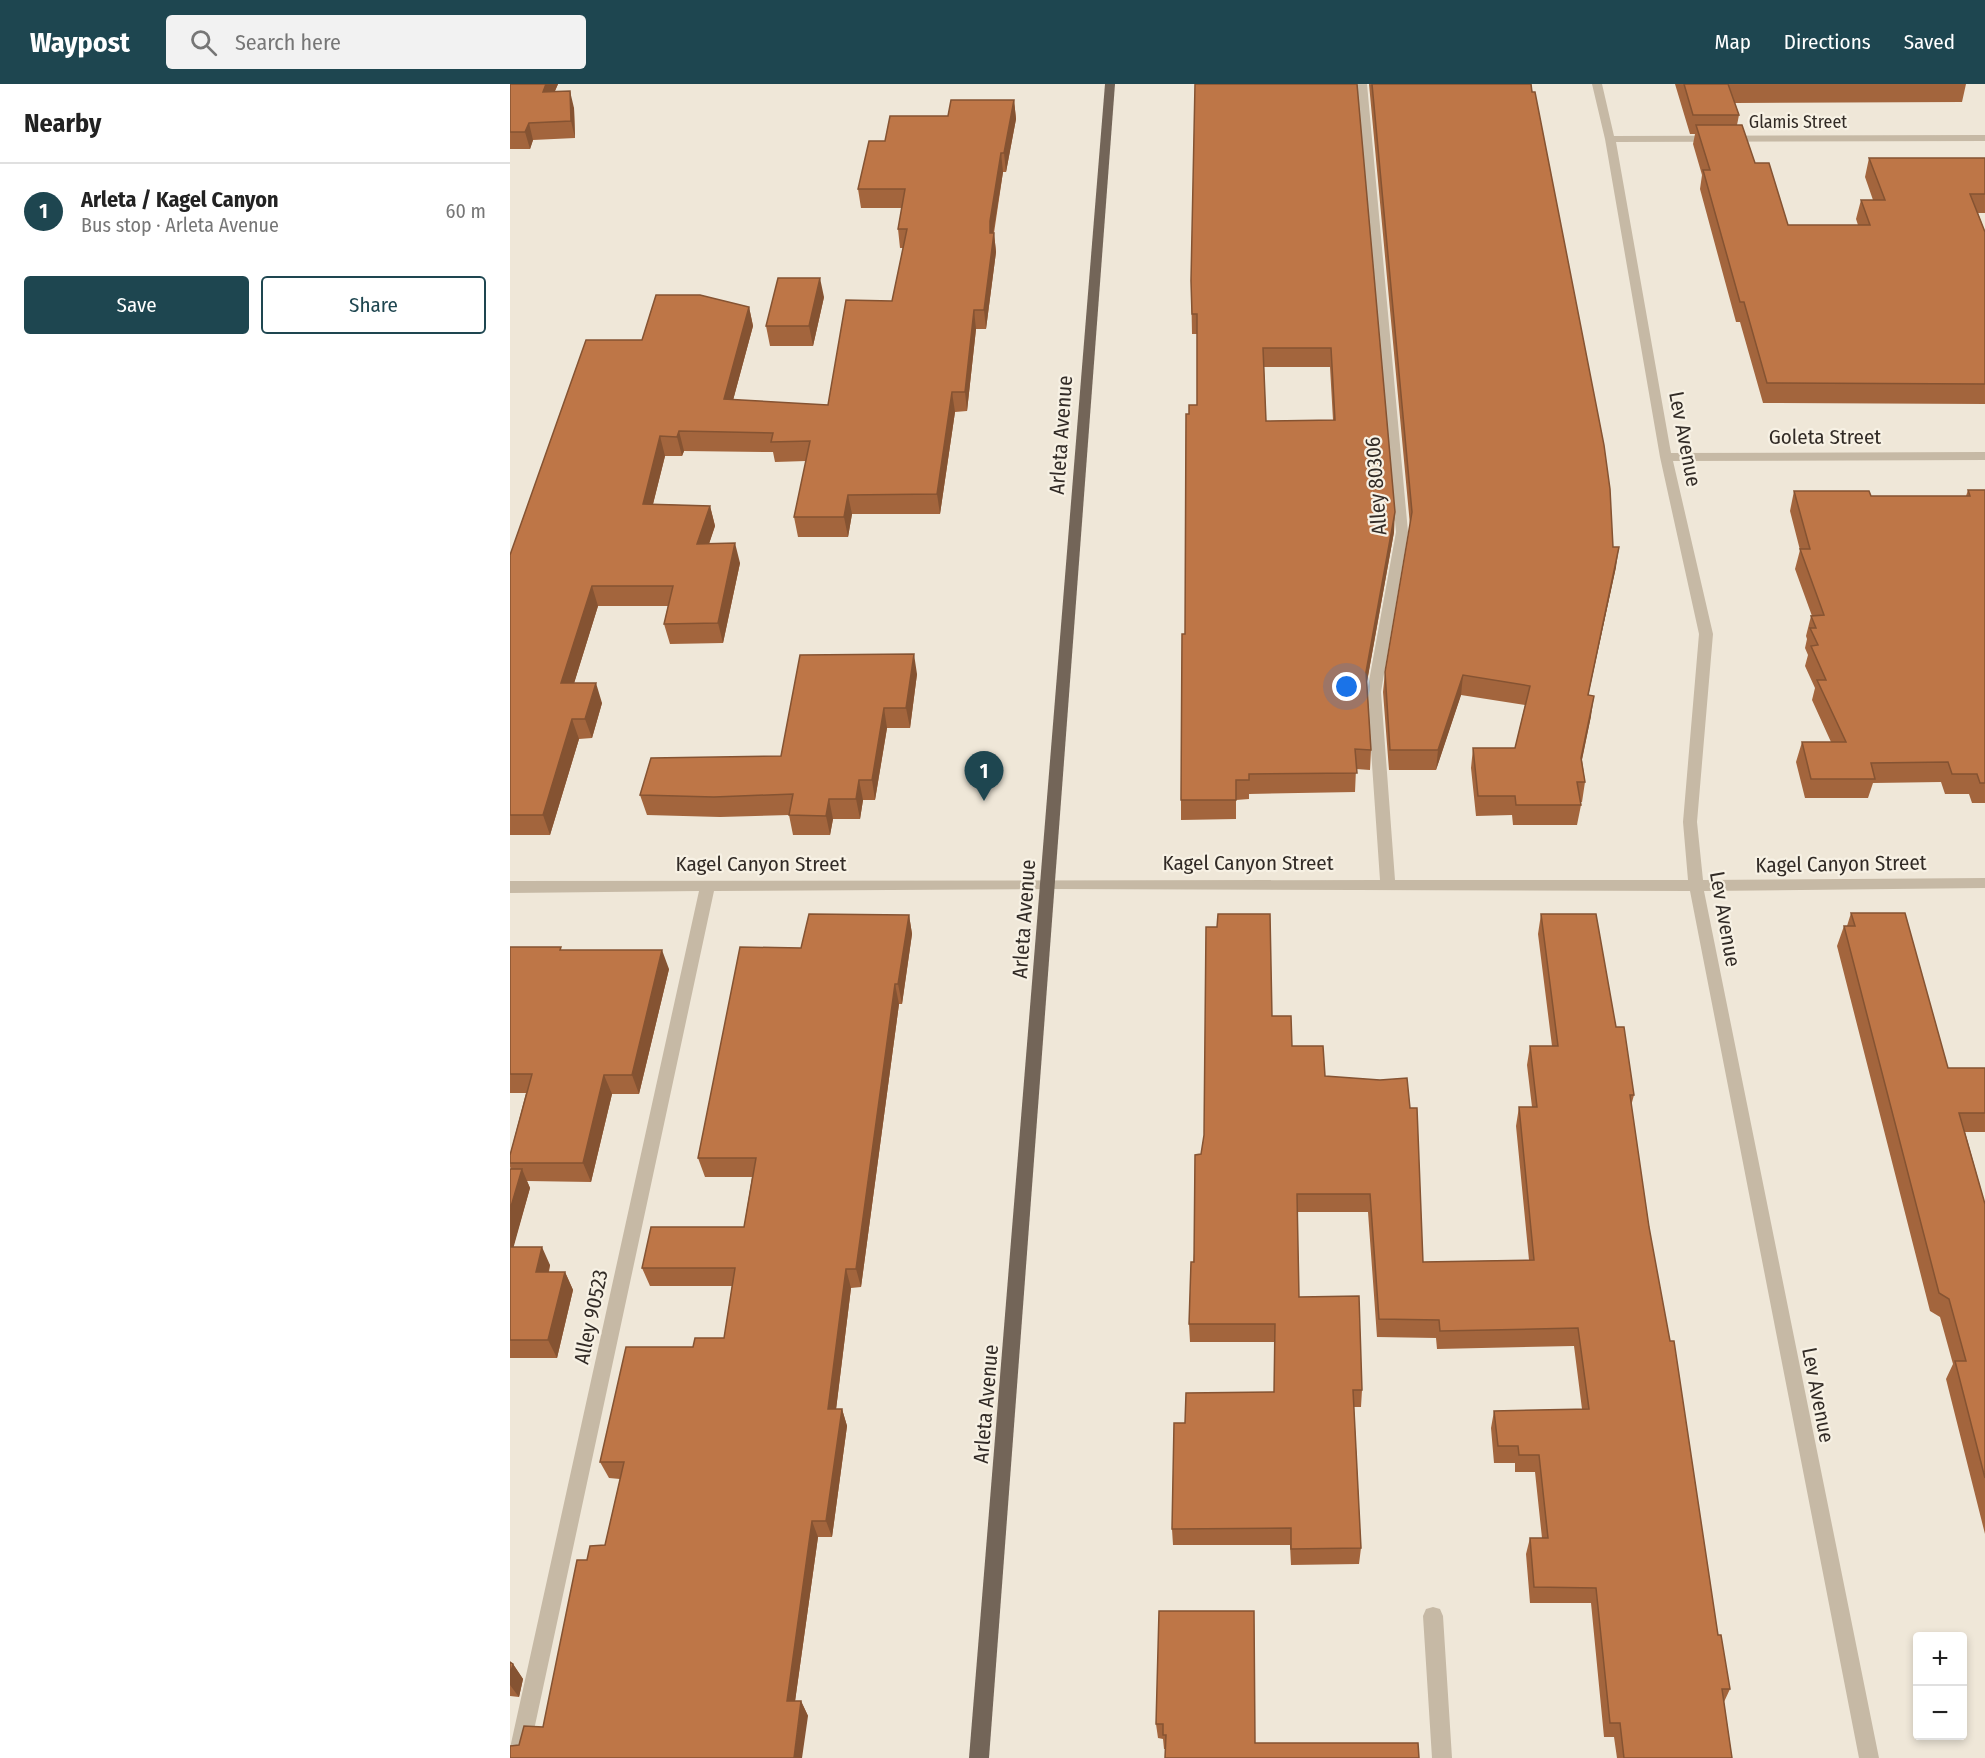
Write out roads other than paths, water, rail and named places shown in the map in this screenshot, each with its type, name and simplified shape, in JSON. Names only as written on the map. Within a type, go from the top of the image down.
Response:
[{"type":"main road","name":"Arleta Avenue","points":[[979,1758],[1110,84]]},
{"type":"street","name":"Alley 80306","points":[[1362,84],[1402,532],[1374,692],[1388,884]]},
{"type":"street","name":"Lev Avenue","points":[[1597,84],[1610,139],[1666,457],[1706,634],[1690,822],[1696,886],[1869,1758]]},
{"type":"street","name":"Glamis Street","points":[[1610,139],[1985,138]]},
{"type":"street","name":"Goleta Street","points":[[1666,457],[1985,456]]},
{"type":"street","name":"Kagel Canyon Street","points":[[510,886],[1388,884],[1696,886],[1985,883]]},
{"type":"street","name":"Alley 90523","points":[[518,1758],[708,886]]},
{"type":"street","points":[[1433,1616],[1442,1758]]},
{"type":"place","name":"Arleta / Kagel Canyon","points":[[984,801]]}]
